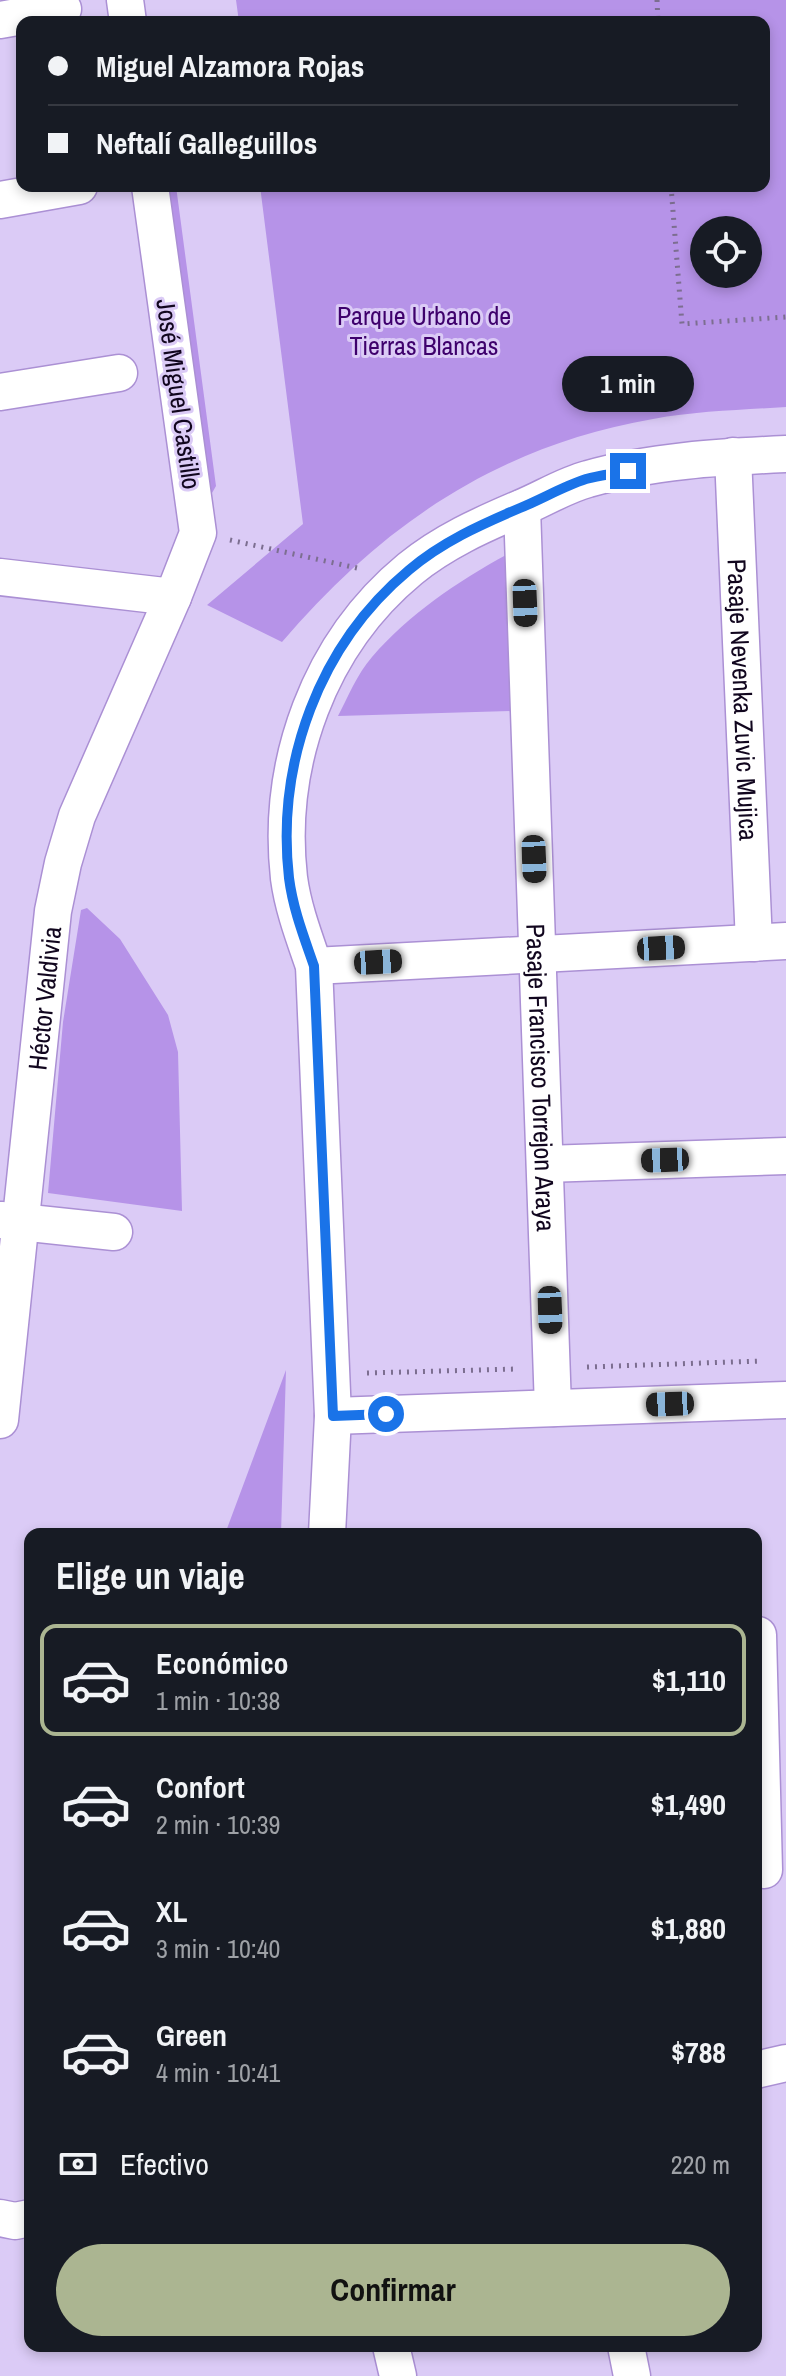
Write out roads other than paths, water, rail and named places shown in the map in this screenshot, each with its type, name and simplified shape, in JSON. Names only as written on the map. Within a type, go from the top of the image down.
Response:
[{"type":"street","points":[[23,16],[63,9]]},
{"type":"street","points":[[0,200],[45,192]]},
{"type":"street","name":"José Miguel Castillo","points":[[151,192],[198,533],[173,597]]},
{"type":"street","points":[[0,392],[119,373]]},
{"type":"street","points":[[327,1528],[333,1416],[314,966],[299,924],[290,881],[286,837],[296,750],[316,695],[328,668],[351,632],[379,599],[409,569],[482,524],[586,479],[733,456],[786,454]]},
{"type":"street","name":"Pasaje Nevenka Zuvic Mujica","points":[[733,456],[770,942]]},
{"type":"street","name":"Pasaje Francisco Torrejon Araya","points":[[522,508],[553,1408]]},
{"type":"street","points":[[0,577],[173,597]]},
{"type":"street","name":"Héctor Valdivia","points":[[0,1420],[11,1221],[53,911],[63,863],[95,769],[173,597]]},
{"type":"street","points":[[314,966],[770,942]]},
{"type":"street","points":[[545,1164],[786,1156]]},
{"type":"street","points":[[11,1221],[114,1232]]},
{"type":"street","points":[[333,1416],[786,1400]]},
{"type":"street","points":[[764,1870],[767,1635]]},
{"type":"street","points":[[762,2069],[786,2063]]},
{"type":"street","points":[[0,2218],[24,2219]]},
{"type":"street","points":[[392,2352],[398,2376]]},
{"type":"street","points":[[627,2352],[632,2376]]},
{"type":"park label","name":"Parque Urbano de Tierras Blancas","points":[[424,330]]}]
